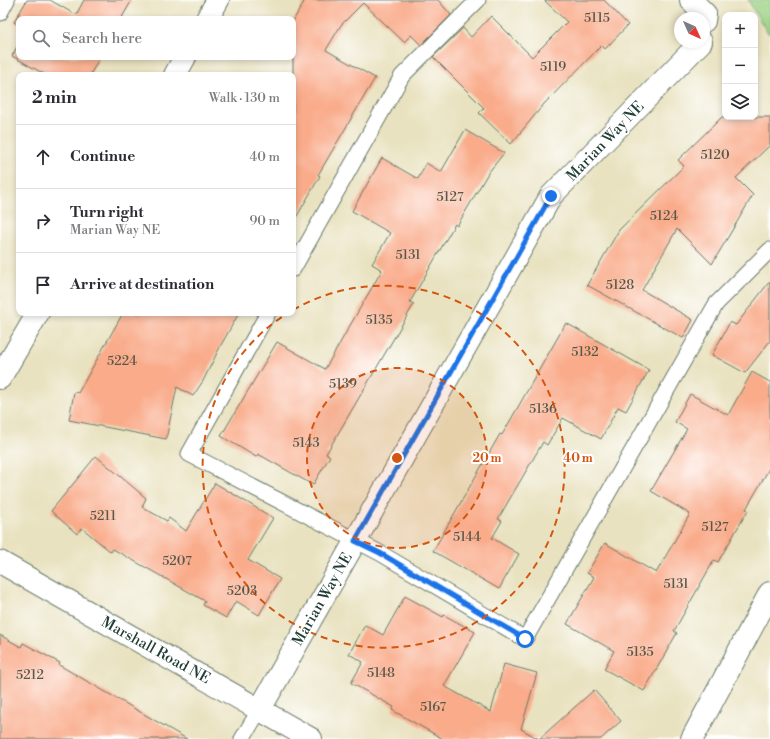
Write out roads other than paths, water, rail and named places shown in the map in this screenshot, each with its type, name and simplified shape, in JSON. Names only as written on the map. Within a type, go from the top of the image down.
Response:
[{"type":"street","points":[[209,16],[218,0]]},
{"type":"street","points":[[691,0],[703,12]]},
{"type":"street","name":"Marian Way NE","points":[[260,709],[551,196],[695,48]]},
{"type":"street","points":[[177,72],[183,60]]},
{"type":"street","points":[[0,378],[36,316]]},
{"type":"street","name":"Marshall Road NE","points":[[0,562],[311,739]]},
{"type":"street","points":[[692,739],[770,593]]},
{"type":"lane","points":[[0,13],[7,0]]},
{"type":"lane","points":[[296,264],[402,76],[478,0]]},
{"type":"lane","points":[[266,316],[189,454],[380,553],[525,639],[716,304],[770,250]]},
{"type":"lane","points":[[242,739],[260,709]]}]
